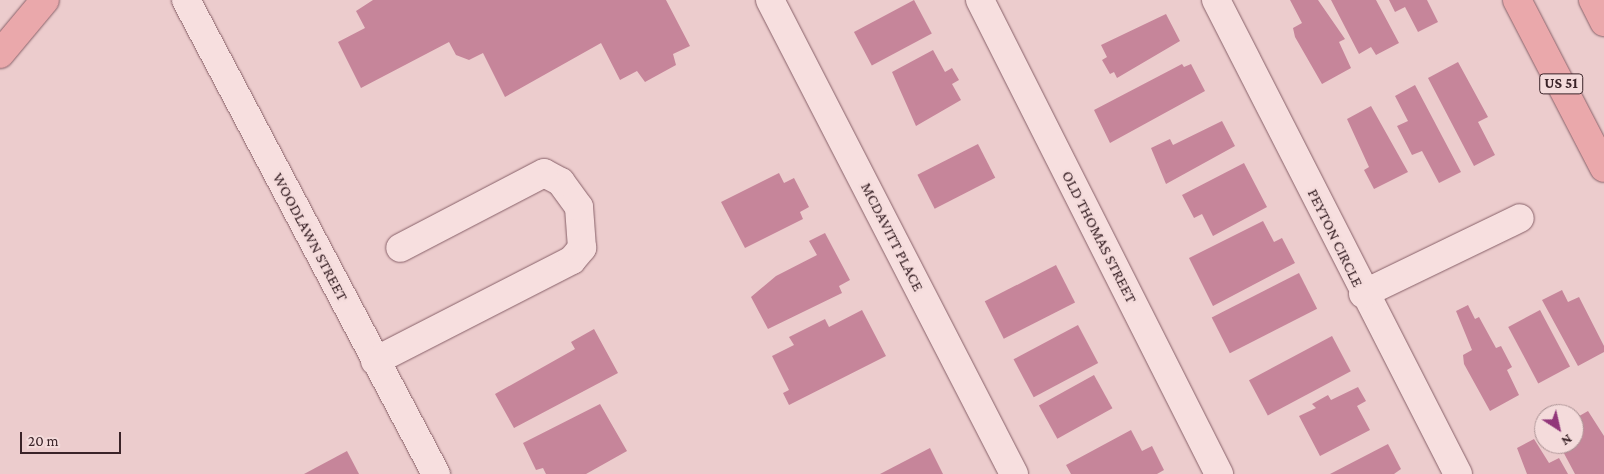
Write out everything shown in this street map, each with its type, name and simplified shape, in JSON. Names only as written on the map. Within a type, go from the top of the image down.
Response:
[{"type":"main road","points":[[0,54],[45,0]]},
{"type":"main road","name":"US 51","points":[[1517,0],[1604,168]]},
{"type":"main road","points":[[1593,0],[1604,22]]},
{"type":"street","name":"WOODLAWN STREET","points":[[186,0],[436,474]]},
{"type":"street","name":"MCDAVITT PLACE","points":[[770,0],[1014,474]]},
{"type":"street","name":"OLD THOMAS STREET","points":[[980,0],[1219,474]]},
{"type":"street","name":"PEYTON CIRCLE","points":[[1216,0],[1363,294],[1458,474]]},
{"type":"street","points":[[375,361],[572,260],[582,248],[579,207],[561,182],[544,173],[400,248]]},
{"type":"street","points":[[1363,294],[1520,218]]},
{"type":"building","points":[[373,0],[666,0],[690,46],[673,54],[676,65],[645,82],[637,71],[620,80],[601,43],[505,97],[483,53],[469,60],[456,55],[449,42],[361,88],[338,42],[365,28],[356,11]]},
{"type":"building","points":[[914,0],[932,34],[872,65],[854,32]]},
{"type":"building","points":[[1290,0],[1318,0],[1345,39],[1339,42],[1351,68],[1322,84],[1295,37],[1293,28],[1302,23]]},
{"type":"building","points":[[1331,0],[1376,0],[1399,43],[1376,55],[1371,47],[1359,54]]},
{"type":"building","points":[[1389,0],[1427,0],[1438,22],[1418,32],[1405,7],[1395,12]]},
{"type":"building","points":[[1166,14],[1180,41],[1117,78],[1114,72],[1110,74],[1102,60],[1107,57],[1101,45]]},
{"type":"building","points":[[933,50],[945,72],[952,68],[959,80],[952,84],[961,100],[916,126],[892,72]]},
{"type":"building","points":[[1458,62],[1488,117],[1478,122],[1495,155],[1474,166],[1428,78]]},
{"type":"building","points":[[1182,64],[1184,67],[1191,64],[1205,91],[1110,143],[1094,110]]},
{"type":"building","points":[[1415,85],[1461,172],[1439,183],[1422,151],[1412,155],[1397,126],[1408,121],[1395,96]]},
{"type":"building","points":[[1371,106],[1408,172],[1374,189],[1364,170],[1369,167],[1347,119]]},
{"type":"building","points":[[1222,121],[1235,146],[1166,184],[1151,148],[1170,139],[1173,145]]},
{"type":"building","points":[[978,144],[995,178],[935,209],[917,175]]},
{"type":"building","points":[[1244,163],[1267,207],[1213,236],[1202,214],[1194,218],[1182,195]]},
{"type":"building","points":[[779,173],[784,183],[794,178],[809,207],[800,212],[803,219],[745,248],[721,202]]},
{"type":"building","points":[[1263,221],[1274,242],[1282,238],[1295,263],[1213,306],[1189,258]]},
{"type":"building","points":[[825,233],[850,280],[839,286],[842,293],[768,329],[751,297],[776,276],[817,255],[809,241]]},
{"type":"building","points":[[1056,265],[1075,302],[1004,339],[985,301]]},
{"type":"building","points":[[1299,273],[1317,309],[1230,353],[1212,317]]},
{"type":"building","points":[[1562,290],[1568,302],[1579,297],[1604,346],[1604,352],[1578,366],[1542,300]]},
{"type":"building","points":[[1468,305],[1475,319],[1479,317],[1496,348],[1501,346],[1512,367],[1507,370],[1519,395],[1490,411],[1464,364],[1463,355],[1472,350],[1456,311]]},
{"type":"building","points":[[862,310],[886,356],[789,405],[783,393],[789,390],[772,356],[794,345],[789,337],[825,319],[829,327]]},
{"type":"building","points":[[1540,310],[1570,367],[1538,383],[1508,327]]},
{"type":"building","points":[[1078,325],[1098,363],[1034,397],[1014,359]]},
{"type":"building","points":[[594,329],[618,373],[514,428],[495,394],[575,349],[571,342]]},
{"type":"building","points":[[1332,336],[1351,371],[1268,415],[1249,380]]},
{"type":"building","points":[[1094,375],[1112,408],[1057,439],[1039,406]]},
{"type":"building","points":[[1358,387],[1366,401],[1357,406],[1370,430],[1320,456],[1299,416],[1316,408],[1312,404],[1328,395],[1331,400]]},
{"type":"building","points":[[600,404],[627,451],[586,474],[546,474],[543,468],[536,470],[523,443]]},
{"type":"building","points":[[1588,411],[1604,436],[1604,474],[1575,474],[1564,454],[1584,454],[1584,413]]},
{"type":"building","points":[[1131,430],[1142,451],[1152,446],[1164,470],[1157,474],[1071,474],[1066,465]]},
{"type":"building","points":[[1534,439],[1534,454],[1543,454],[1549,463],[1559,458],[1568,474],[1527,474],[1517,448]]},
{"type":"building","points":[[1388,444],[1401,469],[1394,474],[1330,474]]},
{"type":"building","points":[[930,448],[943,474],[880,474]]},
{"type":"building","points":[[347,451],[359,474],[304,474]]}]
